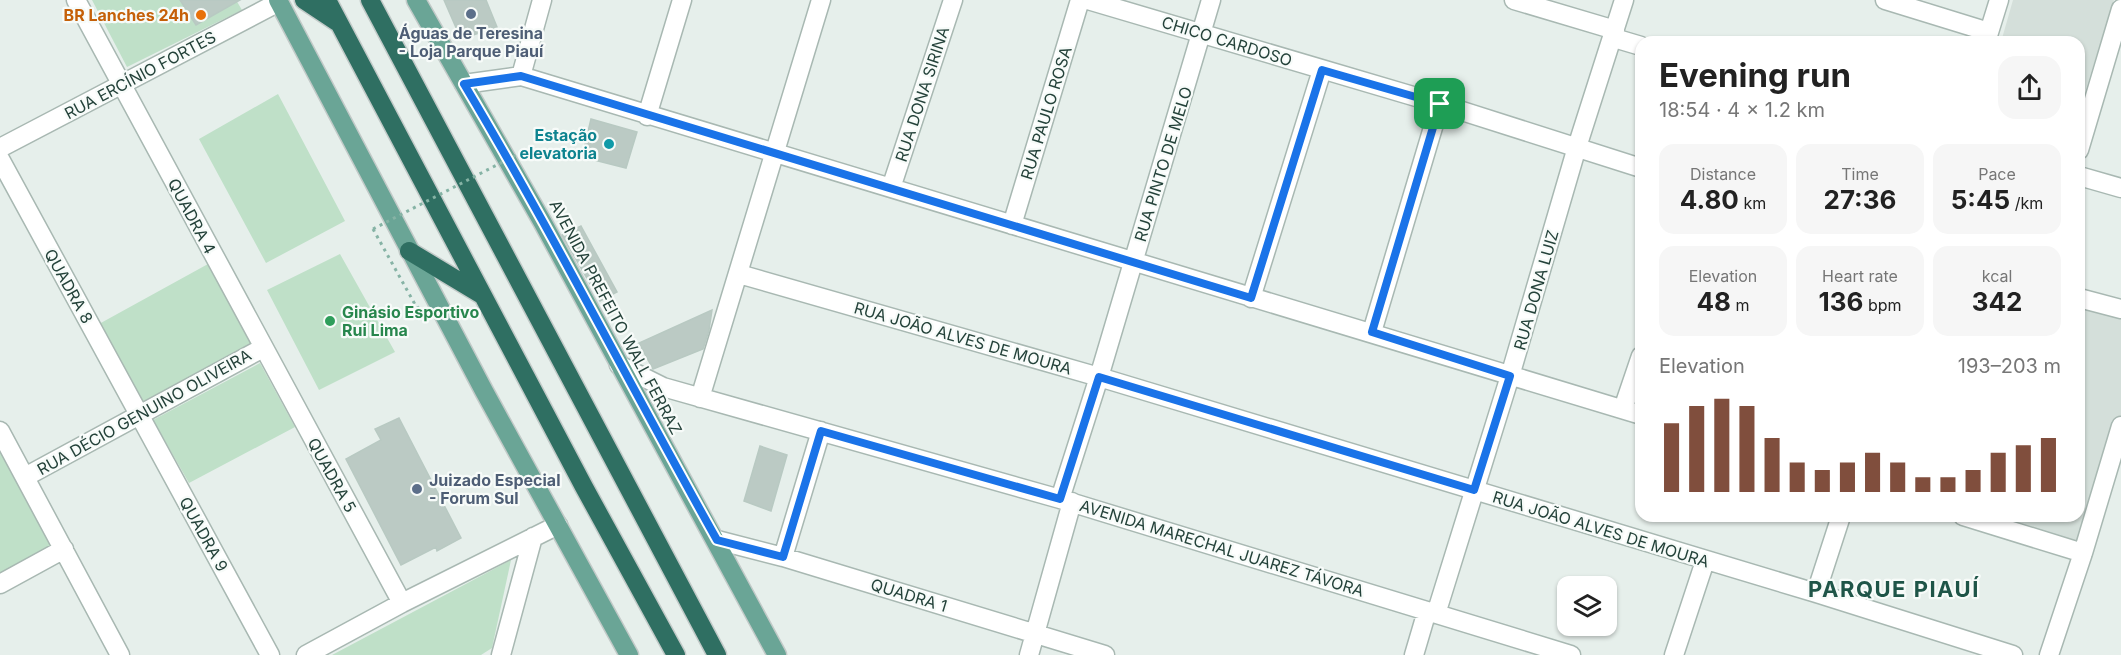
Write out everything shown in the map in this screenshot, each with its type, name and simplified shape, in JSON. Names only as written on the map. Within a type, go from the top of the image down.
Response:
[{"type":"highway","points":[[304,0],[339,23]]},
{"type":"highway","points":[[327,0],[584,488],[675,655]]},
{"type":"highway","points":[[370,0],[717,655]]},
{"type":"highway","points":[[410,250],[484,296]]},
{"type":"main road","name":"AVENIDA PREFEITO WALL FERRAZ","points":[[416,0],[543,223],[639,402],[717,540],[777,655]]},
{"type":"main road","points":[[278,1],[629,655]]},
{"type":"street","name":"QUADRA 4","points":[[76,0],[262,348]]},
{"type":"street","points":[[521,76],[542,0]]},
{"type":"street","points":[[647,116],[682,0]]},
{"type":"street","points":[[700,398],[821,0]]},
{"type":"street","name":"RUA DONA SIRINA","points":[[891,188],[953,0]]},
{"type":"street","name":"RUA PAULO ROSA","points":[[1012,225],[1080,0]]},
{"type":"street","name":"CHICO CARDOSO","points":[[1088,0],[1440,104],[1635,166]]},
{"type":"street","name":"RUA PINTO DE MELO","points":[[1029,655],[1066,500],[1099,377],[1211,0]]},
{"type":"street","points":[[1514,0],[1635,43]]},
{"type":"street","name":"RUA DONA LUIZ","points":[[1414,655],[1474,490],[1577,147],[1624,0]]},
{"type":"street","points":[[1885,0],[1984,36]]},
{"type":"street","points":[[1987,36],[1999,0]]},
{"type":"street","name":"RUA ERCÍNIO FORTES","points":[[0,148],[278,1]]},
{"type":"street","points":[[2085,135],[2113,65],[2121,9]]},
{"type":"street","points":[[1251,298],[1322,70]]},
{"type":"street","points":[[464,84],[521,76],[647,116],[1251,298],[1372,332],[1635,413]]},
{"type":"street","points":[[1372,332],[1440,104]]},
{"type":"street","name":"QUADRA 8","points":[[0,159],[139,414]]},
{"type":"street","points":[[2085,178],[2121,188]]},
{"type":"street","name":"RUA JOÃO ALVES DE MOURA","points":[[739,274],[1099,377],[1816,593],[2013,655]]},
{"type":"street","points":[[2085,300],[2121,309]]},
{"type":"street","name":"RUA DÉCIO GENUINO OLIVEIRA","points":[[25,477],[262,348]]},
{"type":"street","name":"QUADRA 5","points":[[262,348],[402,603]]},
{"type":"street","name":"AVENIDA MARECHAL JUAREZ TÁVORA","points":[[619,365],[663,387],[1066,500],[1571,655]]},
{"type":"street","points":[[1623,409],[1635,374]]},
{"type":"street","points":[[639,402],[663,387]]},
{"type":"street","name":"QUADRA 9","points":[[139,414],[270,655]]},
{"type":"street","points":[[0,431],[120,655]]},
{"type":"street","points":[[783,557],[821,431]]},
{"type":"street","points":[[2049,655],[2120,434]]},
{"type":"street","points":[[1816,593],[1839,522]]},
{"type":"street","points":[[1982,522],[2083,553]]},
{"type":"street","points":[[306,655],[402,603],[558,525]]},
{"type":"street","points":[[498,652],[533,537]]},
{"type":"street","name":"QUADRA 1","points":[[717,540],[783,557],[1105,655]]},
{"type":"street","points":[[0,584],[64,549]]},
{"type":"street","points":[[1674,655],[1705,561]]},
{"type":"path","points":[[374,230],[520,153]]},
{"type":"shaded area","points":[[2013,0],[2114,0],[2085,92],[2085,36],[2003,36]]},
{"type":"shaded area","points":[[2085,300],[2121,309],[2121,426],[2083,553],[1982,522],[2085,522]]},
{"type":"green space","points":[[92,0],[236,0],[242,10],[127,67]]},
{"type":"green space","points":[[278,94],[345,221],[266,263],[199,139]]},
{"type":"green space","name":"Ginásio Esportivo Rui Lima","points":[[340,254],[395,352],[319,390],[267,290]]},
{"type":"green space","points":[[208,264],[253,345],[142,402],[99,324]]},
{"type":"green space","points":[[260,363],[295,427],[189,483],[153,420]]},
{"type":"green space","points":[[0,446],[57,548],[0,578]]},
{"type":"green space","points":[[511,560],[492,648],[481,655],[332,655]]},
{"type":"building","name":"BR Lanches 24h","points":[[180,0],[240,0],[196,25]]},
{"type":"building","name":"Águas de Teresina - Loja Parque Piauí","points":[[444,0],[486,0],[497,27],[461,39]]},
{"type":"building","name":"Estação elevatoria","points":[[591,119],[637,132],[626,168],[582,157]]},
{"type":"building","points":[[581,226],[617,292],[600,301],[562,235]]},
{"type":"building","points":[[712,310],[703,349],[653,369],[639,343]]},
{"type":"building","name":"Juizado Especial - Forum Sul","points":[[399,418],[461,538],[437,551],[436,547],[401,565],[346,459],[381,440],[375,429]]},
{"type":"building","points":[[760,446],[787,455],[771,511],[744,501]]},
{"type":"place","name":"Águas de Teresina - Loja Parque Piauí","points":[[471,14]]},
{"type":"place","name":"BR Lanches 24h","points":[[201,15]]},
{"type":"place","name":"Estação elevatoria","points":[[609,144]]},
{"type":"place","name":"Ginásio Esportivo Rui Lima","points":[[330,321]]},
{"type":"place","name":"Juizado Especial - Forum Sul","points":[[417,489]]},
{"type":"district","name":"PARQUE PIAUÍ","points":[[1894,589]]},
{"type":"route","points":[[1322,70],[1440,104],[1372,332],[1510,376],[1474,490],[1099,377],[1060,499],[821,431],[783,557],[717,540],[464,84],[521,76],[1251,298],[1322,70]]}]
